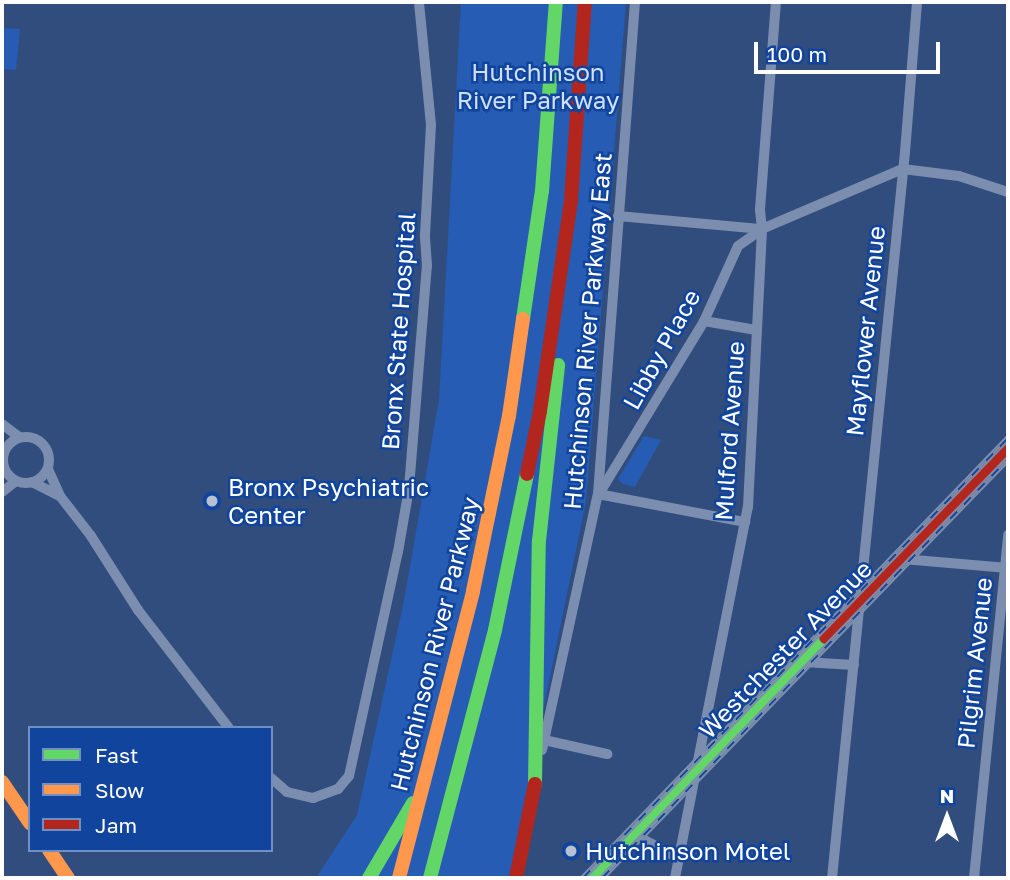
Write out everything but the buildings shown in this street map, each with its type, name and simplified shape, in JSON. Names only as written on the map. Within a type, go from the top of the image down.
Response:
[{"type":"main road","name":"Hutchinson River Parkway","points":[[399,878],[473,591],[509,416],[542,191],[556,2]]},
{"type":"main road","points":[[430,878],[522,509],[562,274],[576,145],[585,2]]},
{"type":"main road","points":[[516,878],[535,783],[538,553],[558,383],[562,274]]},
{"type":"main road","name":"Westchester Avenue","points":[[593,878],[1008,450]]},
{"type":"main road","points":[[2,782],[28,820]]},
{"type":"main road","points":[[369,878],[423,789]]},
{"type":"main road","points":[[50,852],[68,878]]},
{"type":"street","name":"Bronx State Hospital","points":[[273,780],[287,792],[313,798],[338,789],[349,776],[398,552],[409,488],[427,266],[425,235],[431,125],[419,2]]},
{"type":"street","name":"Hutchinson River Parkway East","points":[[535,783],[598,494],[635,2]]},
{"type":"street","name":"Mulford Avenue","points":[[674,878],[746,523],[762,229],[760,209],[776,2]]},
{"type":"street","name":"Mayflower Avenue","points":[[832,878],[903,169],[917,2]]},
{"type":"street","points":[[618,216],[762,229],[903,169],[959,176],[1008,192]]},
{"type":"street","name":"Libby Place","points":[[598,494],[637,435],[705,321],[738,246],[762,229]]},
{"type":"street","points":[[705,321],[757,330]]},
{"type":"street","points":[[2,424],[19,437],[32,437],[44,444],[50,456],[48,469],[40,479],[32,482]]},
{"type":"street","points":[[19,437],[3,456],[6,473],[16,481],[32,482],[60,496]]},
{"type":"street","points":[[48,469],[60,496],[91,536],[138,610],[227,726]]},
{"type":"street","points":[[2,492],[16,481]]},
{"type":"street","points":[[598,494],[746,523]]},
{"type":"street","name":"Pilgrim Avenue","points":[[974,878],[1008,535]]},
{"type":"street","points":[[903,559],[1006,568]]},
{"type":"street","points":[[804,662],[854,665]]},
{"type":"street","points":[[544,740],[607,754]]},
{"type":"street","points":[[635,835],[678,858]]},
{"type":"green space","name":"Hutchinson River Parkway","points":[[461,2],[626,2],[586,501],[509,878],[316,878],[357,815],[404,601],[439,400]]},
{"type":"green space","points":[[2,28],[20,29],[16,70],[2,69]]},
{"type":"green space","points":[[644,436],[661,440],[635,487],[623,484],[618,479]]},
{"type":"railway","points":[[583,878],[1008,438]]},
{"type":"railway","points":[[602,878],[1008,459]]},
{"type":"traffic: fast","points":[[523,319],[542,191],[556,2]]},
{"type":"traffic: fast","points":[[535,784],[539,541],[558,365]]},
{"type":"traffic: fast","points":[[430,878],[495,630],[527,474]]},
{"type":"traffic: fast","points":[[593,878],[826,637]]},
{"type":"traffic: fast","points":[[369,878],[413,803]]},
{"type":"traffic: slow","points":[[399,878],[473,591],[509,416],[523,319]]},
{"type":"traffic: slow","points":[[2,782],[28,820]]},
{"type":"traffic: slow","points":[[50,852],[68,878]]},
{"type":"traffic: jam","points":[[527,474],[540,411],[571,200],[585,2]]},
{"type":"traffic: jam","points":[[826,637],[1008,450]]},
{"type":"traffic: jam","points":[[516,878],[535,784]]},
{"type":"place","name":"Bronx Psychiatric Center","points":[[212,501]]},
{"type":"place","name":"Hutchinson Motel","points":[[571,851]]}]
